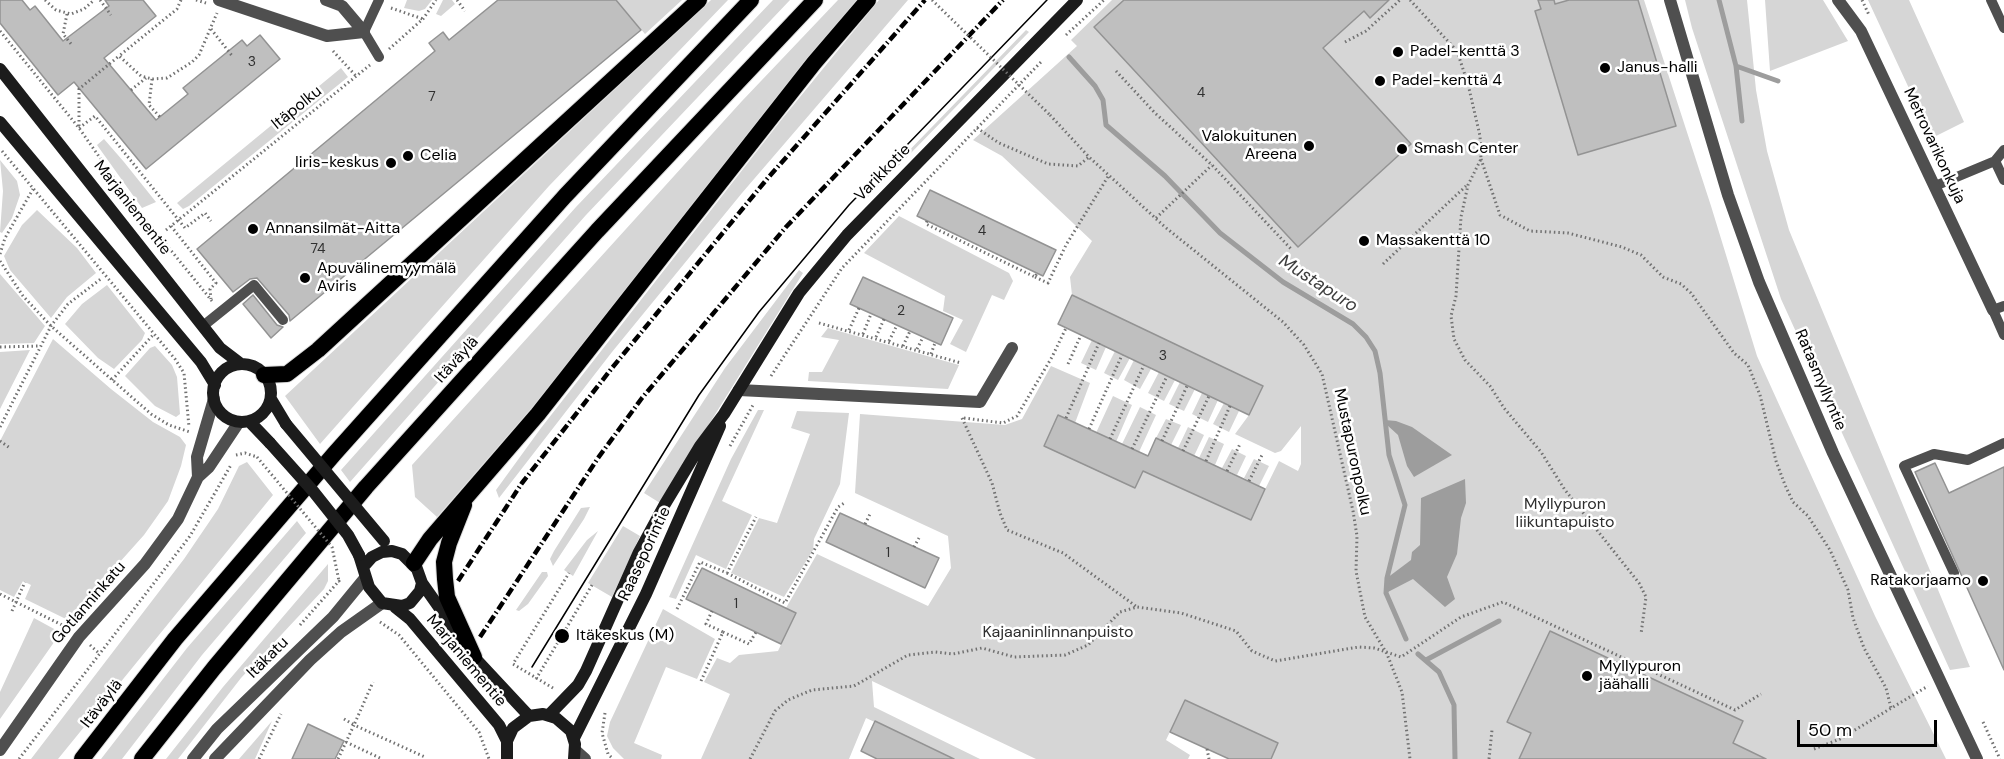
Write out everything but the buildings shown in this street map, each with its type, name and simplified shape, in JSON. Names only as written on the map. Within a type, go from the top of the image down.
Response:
[{"type":"highway","points":[[264,375],[287,374],[318,350],[699,0]]},
{"type":"highway","name":"Itäväylä","points":[[82,759],[175,639],[334,453],[565,196],[751,0]]},
{"type":"highway","name":"Itäväylä","points":[[142,759],[214,668],[366,487],[597,231],[815,0]]},
{"type":"highway","points":[[414,563],[430,539],[538,414],[814,63],[867,0]]},
{"type":"highway","points":[[466,498],[461,519],[449,543],[444,570],[447,597],[474,657]]},
{"type":"main road","name":"Varikkotie","points":[[739,390],[799,293],[823,262],[1077,0]]},
{"type":"main road","name":"Marjaniementie","points":[[0,69],[203,326],[227,355],[241,364]]},
{"type":"main road","points":[[0,122],[201,362],[214,385]]},
{"type":"main road","points":[[241,364],[253,366],[264,375],[270,385],[271,399],[286,424],[384,541],[414,563],[422,583],[420,591],[406,605],[395,607],[382,603],[372,592],[363,566],[348,536],[327,509],[270,442],[244,422],[228,418],[218,410],[214,399],[214,385],[220,374],[241,364]]},
{"type":"main road","name":"Raaseporintie","points":[[549,715],[578,685],[639,552],[700,446],[739,390]]},
{"type":"main road","points":[[244,422],[266,409],[271,399]]},
{"type":"main road","name":"Raaseporintie","points":[[574,738],[646,594],[712,449],[724,414]]},
{"type":"main road","points":[[363,566],[377,554],[387,551],[397,552]]},
{"type":"main road","name":"Marjaniementie","points":[[422,583],[474,657],[529,716]]},
{"type":"main road","name":"Marjaniementie","points":[[395,607],[410,619],[499,725],[507,741]]},
{"type":"main road","points":[[507,759],[507,741],[517,723],[529,716],[549,715],[567,726],[574,738],[578,756]]},
{"type":"street","points":[[220,0],[327,36],[364,32]]},
{"type":"street","points":[[326,0],[342,6],[364,32]]},
{"type":"street","name":"Ratasmyllyntie","points":[[1670,0],[1725,184],[1759,282],[1838,463],[1977,759]]},
{"type":"street","name":"Metrovarikonkuja","points":[[1838,0],[1861,31],[1935,186],[1999,308]]},
{"type":"street","points":[[739,390],[980,402],[1012,348]]},
{"type":"street","name":"Gotlanninkatu","points":[[198,477],[197,457],[214,399]]},
{"type":"street","name":"Gotlanninkatu","points":[[0,750],[79,636],[145,564],[178,519],[198,477],[244,422]]},
{"type":"street","name":"Itäkatu","points":[[192,759],[217,729],[333,617],[363,566]]},
{"type":"street","name":"Itäkatu","points":[[215,759],[340,632],[382,603]]},
{"type":"lane","points":[[1991,0],[2004,28]]},
{"type":"lane","points":[[379,2],[364,32],[379,57]]},
{"type":"lane","points":[[1935,186],[1995,161],[2004,150]]},
{"type":"lane","points":[[1995,161],[2004,180]]},
{"type":"lane","points":[[203,326],[254,285],[283,320]]},
{"type":"lane","points":[[1999,308],[2004,335]]},
{"type":"lane","points":[[1954,573],[1904,466],[1934,454],[1968,460],[2004,443]]},
{"type":"path","points":[[45,0],[56,10],[67,14],[77,12],[94,0]]},
{"type":"path","points":[[100,0],[111,15]]},
{"type":"path","points":[[79,128],[79,88],[177,9],[181,0]]},
{"type":"path","points":[[119,56],[133,71],[146,78],[152,80],[167,78],[199,55],[211,29],[220,0]]},
{"type":"path","name":"Itäpolku","points":[[166,230],[379,57],[423,19],[436,0]]},
{"type":"path","points":[[457,0],[465,11]]},
{"type":"path","name":"Mustapuronpolku","points":[[932,0],[1050,115],[1089,157],[1156,218],[1282,322],[1304,345],[1322,374],[1353,511],[1357,536],[1356,571],[1365,617],[1387,654],[1402,692],[1410,759]]},
{"type":"path","points":[[1065,37],[1104,0]]},
{"type":"path","points":[[1345,42],[1366,32],[1400,0]]},
{"type":"path","points":[[1410,0],[1457,51],[1468,84],[1480,136],[1481,159],[1500,215],[1530,231],[1568,233],[1622,247],[1641,255],[1663,277],[1681,284],[1691,293],[1734,353],[1748,365],[1760,395],[1764,418],[1774,443],[1776,461],[1785,485],[1793,502],[1808,516],[1830,550],[1848,590],[1853,618],[1864,648],[1886,688],[1892,708]]},
{"type":"path","points":[[379,2],[423,19]]},
{"type":"path","points":[[67,14],[63,34],[72,45]]},
{"type":"path","points":[[211,29],[233,57]]},
{"type":"path","points":[[0,31],[79,128],[126,195],[211,300],[210,289],[216,283],[171,226]]},
{"type":"path","points":[[1457,51],[1464,45]]},
{"type":"path","points":[[773,373],[842,268],[1048,54]]},
{"type":"path","points":[[1116,71],[1155,113],[1212,165],[1292,250]]},
{"type":"path","points":[[131,90],[146,78]]},
{"type":"path","points":[[152,80],[149,105],[160,117]]},
{"type":"path","points":[[79,128],[96,116],[185,228],[205,213],[211,221]]},
{"type":"path","points":[[977,128],[999,143],[1048,164],[1078,166],[1089,157]]},
{"type":"path","points":[[0,149],[153,335],[176,359],[184,373],[189,432],[169,425],[152,414],[51,326],[23,296],[0,261]]},
{"type":"path","points":[[1481,159],[1468,185],[1461,217],[1456,296],[1451,316],[1457,348],[1490,386],[1504,408],[1541,452],[1565,490],[1639,583],[1646,597],[1641,634]]},
{"type":"path","points":[[1156,218],[1212,165]]},
{"type":"path","points":[[927,221],[926,224],[1022,268],[1048,283],[1066,245],[1109,175]]},
{"type":"path","points":[[1383,264],[1468,185]]},
{"type":"path","points":[[0,254],[5,238],[33,189]]},
{"type":"path","points":[[0,236],[5,238]]},
{"type":"path","points":[[0,427],[51,326],[68,304],[102,278]]},
{"type":"path","points":[[849,330],[859,308]]},
{"type":"path","points":[[863,334],[871,314]]},
{"type":"path","points":[[876,338],[884,320]]},
{"type":"path","points":[[819,323],[961,363]]},
{"type":"path","points":[[889,341],[897,325]]},
{"type":"path","points":[[1052,357],[1066,328]]},
{"type":"path","points":[[903,345],[910,331]]},
{"type":"path","points":[[112,380],[153,335]]},
{"type":"path","points":[[1068,364],[1081,335]]},
{"type":"path","points":[[917,350],[923,337]]},
{"type":"path","points":[[931,354],[935,343]]},
{"type":"path","points":[[1065,418],[1099,343]]},
{"type":"path","points":[[0,347],[39,346]]},
{"type":"path","points":[[1089,429],[1122,355]]},
{"type":"path","points":[[1110,439],[1143,365]]},
{"type":"path","points":[[1132,449],[1167,376]]},
{"type":"path","points":[[1162,441],[1187,386]]},
{"type":"path","points":[[1183,451],[1209,396]]},
{"type":"path","points":[[958,401],[965,429],[992,483],[1007,530],[1063,553],[1137,607]]},
{"type":"path","points":[[1206,461],[1230,406]]},
{"type":"path","points":[[0,441],[10,448]]},
{"type":"path","points":[[1227,471],[1240,444]]},
{"type":"path","points":[[236,455],[246,453],[257,457],[332,547],[339,581],[293,632]]},
{"type":"path","points":[[1249,481],[1262,455]]},
{"type":"path","points":[[677,609],[700,562],[786,603],[838,507],[846,502]]},
{"type":"path","points":[[865,524],[870,514]]},
{"type":"path","points":[[727,573],[756,517]]},
{"type":"path","points":[[914,547],[919,538]]},
{"type":"path","points":[[559,691],[513,664],[569,573]]},
{"type":"path","points":[[12,611],[26,582]]},
{"type":"path","points":[[536,679],[592,585]]},
{"type":"path","points":[[0,594],[79,636],[100,654],[20,759]]},
{"type":"path","points":[[750,759],[775,711],[796,696],[812,690],[854,686],[908,655],[935,651],[953,654],[982,648],[1014,657],[1065,655],[1088,645],[1120,612],[1137,607],[1181,613],[1236,631],[1252,651],[1275,661],[1359,647],[1374,648],[1401,657],[1461,617],[1503,602],[1735,710],[1761,694]]},
{"type":"path","points":[[712,611],[706,624],[749,644],[756,632]]},
{"type":"path","points":[[377,620],[399,635],[479,732],[489,759]]},
{"type":"path","points":[[700,681],[723,632]]},
{"type":"path","points":[[346,759],[339,757],[373,682]]},
{"type":"path","points":[[1814,749],[1840,739],[1928,686]]},
{"type":"path","points":[[259,759],[282,712]]},
{"type":"path","points":[[604,718],[602,733],[608,754],[613,759]]},
{"type":"path","points":[[344,719],[425,757]]},
{"type":"path","points":[[1983,722],[2001,759]]},
{"type":"path","points":[[1489,759],[1492,730]]},
{"type":"path","points":[[346,742],[382,759]]},
{"type":"path","points":[[1207,749],[1209,759]]},
{"type":"path","points":[[411,759],[414,753]]},
{"type":"green space","points":[[407,0],[432,0],[425,9],[419,11],[404,8]]},
{"type":"green space","points":[[443,0],[452,0],[455,4],[441,16],[436,14]]},
{"type":"green space","points":[[616,0],[682,0],[645,34]]},
{"type":"green space","points":[[711,0],[728,0],[549,186],[320,444],[285,396]]},
{"type":"green space","points":[[773,0],[790,0],[586,215],[350,482],[341,470],[576,207]]},
{"type":"green space","points":[[838,0],[857,0],[549,388],[437,517],[415,497],[412,465],[742,101]]},
{"type":"green space","points":[[879,0],[908,0],[742,193],[612,352],[499,498],[496,490],[541,428],[782,119]]},
{"type":"green space","points":[[1112,0],[1644,0],[1757,356],[1875,616],[1946,759],[1271,759],[1278,743],[1185,701],[1166,740],[1190,755],[1188,759],[1036,759],[872,681],[874,707],[980,759],[954,759],[866,718],[849,759],[701,759],[730,694],[704,682],[717,658],[730,663],[739,655],[778,651],[796,613],[786,608],[817,554],[928,606],[951,568],[948,536],[855,493],[860,414],[1005,425],[1022,419],[1051,366],[1090,383],[1075,423],[1058,415],[1044,446],[1135,488],[1143,471],[1250,520],[1279,461],[1298,471],[1301,464],[1301,426],[1281,451],[1275,453],[1235,434],[1249,415],[1263,386],[1072,295],[1070,277],[1092,241],[1002,156],[973,140],[1077,46],[1071,40]]},
{"type":"green space","points":[[1685,0],[1747,0],[1756,90],[1767,151],[1789,230],[1970,667],[1950,670],[1781,299],[1692,28]]},
{"type":"green space","points":[[1765,0],[1823,0],[1848,41],[1770,71]]},
{"type":"green space","points":[[1868,0],[1909,0],[1964,122],[1932,138]]},
{"type":"green space","points":[[1026,30],[1029,32],[868,197],[866,195]]},
{"type":"green space","points":[[341,68],[348,77],[189,206],[183,209],[177,203]]},
{"type":"green space","points":[[104,139],[156,202],[142,208],[97,145]]},
{"type":"green space","points":[[0,160],[17,181],[20,195],[12,218],[2,233],[0,232],[3,191]]},
{"type":"green space","points":[[37,210],[77,248],[96,273],[67,297],[51,318],[10,270],[4,256],[22,225]]},
{"type":"green space","points":[[899,216],[1009,273],[1013,281],[1004,300],[992,295],[966,352],[950,344],[963,320],[943,311],[945,296],[864,253]]},
{"type":"green space","points":[[799,270],[803,273],[660,503],[644,493],[725,368]]},
{"type":"green space","points":[[0,274],[45,326],[34,343],[0,344]]},
{"type":"green space","points":[[107,285],[145,333],[142,340],[114,369],[98,358],[65,324],[82,304]]},
{"type":"green space","points":[[828,328],[959,365],[948,389],[808,381],[809,372],[822,372],[839,340],[821,337]]},
{"type":"green space","points":[[53,339],[111,389],[153,422],[180,437],[186,445],[168,501],[144,535],[68,620],[25,599],[31,585],[23,581],[14,597],[0,590],[0,441]]},
{"type":"green space","points":[[1092,340],[1106,347],[1096,370],[1081,363]]},
{"type":"green space","points":[[155,346],[172,365],[177,377],[180,414],[176,417],[155,406],[125,376],[150,348]]},
{"type":"green space","points":[[30,350],[5,399],[0,409],[0,352]]},
{"type":"green space","points":[[1115,351],[1130,358],[1118,380],[1104,373]]},
{"type":"green space","points":[[1134,360],[1151,369],[1140,389],[1124,380]]},
{"type":"green space","points":[[1159,372],[1175,380],[1164,401],[1148,393]]},
{"type":"green space","points":[[1180,382],[1195,389],[1184,411],[1169,404]]},
{"type":"green space","points":[[1202,393],[1218,400],[1208,422],[1192,414]]},
{"type":"green space","points":[[1113,396],[1132,405],[1116,442],[1096,433]]},
{"type":"green space","points":[[1224,403],[1239,411],[1229,432],[1213,424]]},
{"type":"green space","points":[[1140,407],[1156,415],[1139,452],[1122,444]]},
{"type":"green space","points":[[758,410],[764,410],[722,501],[752,515],[726,569],[696,555],[676,599],[669,597],[731,459]]},
{"type":"green space","points":[[797,411],[849,413],[840,484],[814,539],[813,550],[784,597],[731,573],[759,518],[777,523],[810,434],[791,428]]},
{"type":"green space","points":[[1166,419],[1181,425],[1171,445],[1156,438]]},
{"type":"green space","points":[[1188,427],[1204,435],[1194,456],[1178,448]]},
{"type":"green space","points":[[1209,437],[1224,444],[1215,465],[1199,458]]},
{"type":"green space","points":[[1232,449],[1246,456],[1237,475],[1222,468]]},
{"type":"green space","points":[[1254,459],[1269,466],[1259,486],[1244,478]]},
{"type":"green space","points":[[247,462],[273,495],[58,759],[31,759],[184,559],[218,509],[239,466]]},
{"type":"green space","points":[[590,507],[553,566],[550,559],[554,551],[581,508]]},
{"type":"green space","points":[[297,521],[306,533],[202,655],[122,759],[101,759],[187,648]]},
{"type":"green space","points":[[623,526],[640,536],[612,597],[588,583]]},
{"type":"green space","points":[[598,531],[573,576],[564,570],[587,540]]},
{"type":"green space","points":[[328,564],[328,581],[324,589],[241,678],[178,759],[166,759],[223,687]]},
{"type":"green space","points":[[542,572],[547,572],[548,576],[528,604],[519,611],[516,610]]},
{"type":"green space","points":[[663,609],[715,639],[697,679],[666,667],[634,743],[662,755],[661,759],[624,759],[613,748],[607,736],[610,722]]},
{"type":"green space","points":[[34,618],[56,630],[57,638],[0,719],[0,692]]},
{"type":"green space","points":[[272,721],[255,759],[239,759]]},
{"type":"shaded area","points":[[1385,420],[1412,427],[1452,455],[1414,477],[1407,466],[1398,435],[1386,424]]},
{"type":"shaded area","points":[[1465,479],[1466,503],[1461,518],[1457,554],[1447,577],[1455,599],[1445,607],[1413,579],[1386,593],[1387,578],[1411,560],[1412,552],[1420,545],[1421,498]]},
{"type":"waterway","points":[[1719,0],[1736,66],[1742,121]]},
{"type":"waterway","name":"Mustapuro","points":[[1069,57],[1095,86],[1103,100],[1106,125],[1165,176],[1220,233],[1283,282],[1353,324],[1366,337],[1375,351],[1380,373],[1389,455],[1405,505],[1387,578],[1386,593],[1406,639]]},
{"type":"waterway","points":[[1736,66],[1778,81]]},
{"type":"waterway","points":[[1426,660],[1499,621]]},
{"type":"waterway","name":"Mustapuro","points":[[1418,654],[1439,672],[1454,705],[1455,759]]},
{"type":"tram line","points":[[532,667],[699,395],[759,312],[849,205],[1047,0]]},
{"type":"railway","points":[[458,581],[522,483],[612,368],[767,179],[925,0]]},
{"type":"railway","points":[[480,637],[598,458],[642,398],[786,227],[1003,0]]},
{"type":"place","name":"Padel-kenttä 3","points":[[1398,52]]},
{"type":"place","name":"Janus-halli","points":[[1605,68]]},
{"type":"place","name":"Padel-kenttä 4","points":[[1380,81]]},
{"type":"place","name":"Valokuitunen Areena","points":[[1309,146]]},
{"type":"place","name":"Smash Center","points":[[1402,149]]},
{"type":"place","name":"Celia","points":[[408,156]]},
{"type":"place","name":"Iiris-keskus","points":[[391,163]]},
{"type":"place","name":"Annansilmät-Aitta","points":[[253,229]]},
{"type":"place","name":"Massakenttä 10","points":[[1364,241]]},
{"type":"place","name":"Apuvälinemyymälä Aviris","points":[[305,278]]},
{"type":"place","name":"Ratakorjaamo","points":[[1983,581]]},
{"type":"place","name":"Itäkeskus (M)","points":[[562,636]]},
{"type":"place","name":"Myllypuron jäähalli","points":[[1587,676]]},
{"type":"park label","name":"Myllypuron liikuntapuisto","points":[[1565,514]]},
{"type":"park label","name":"Kajaaninlinnanpuisto","points":[[1058,633]]}]
